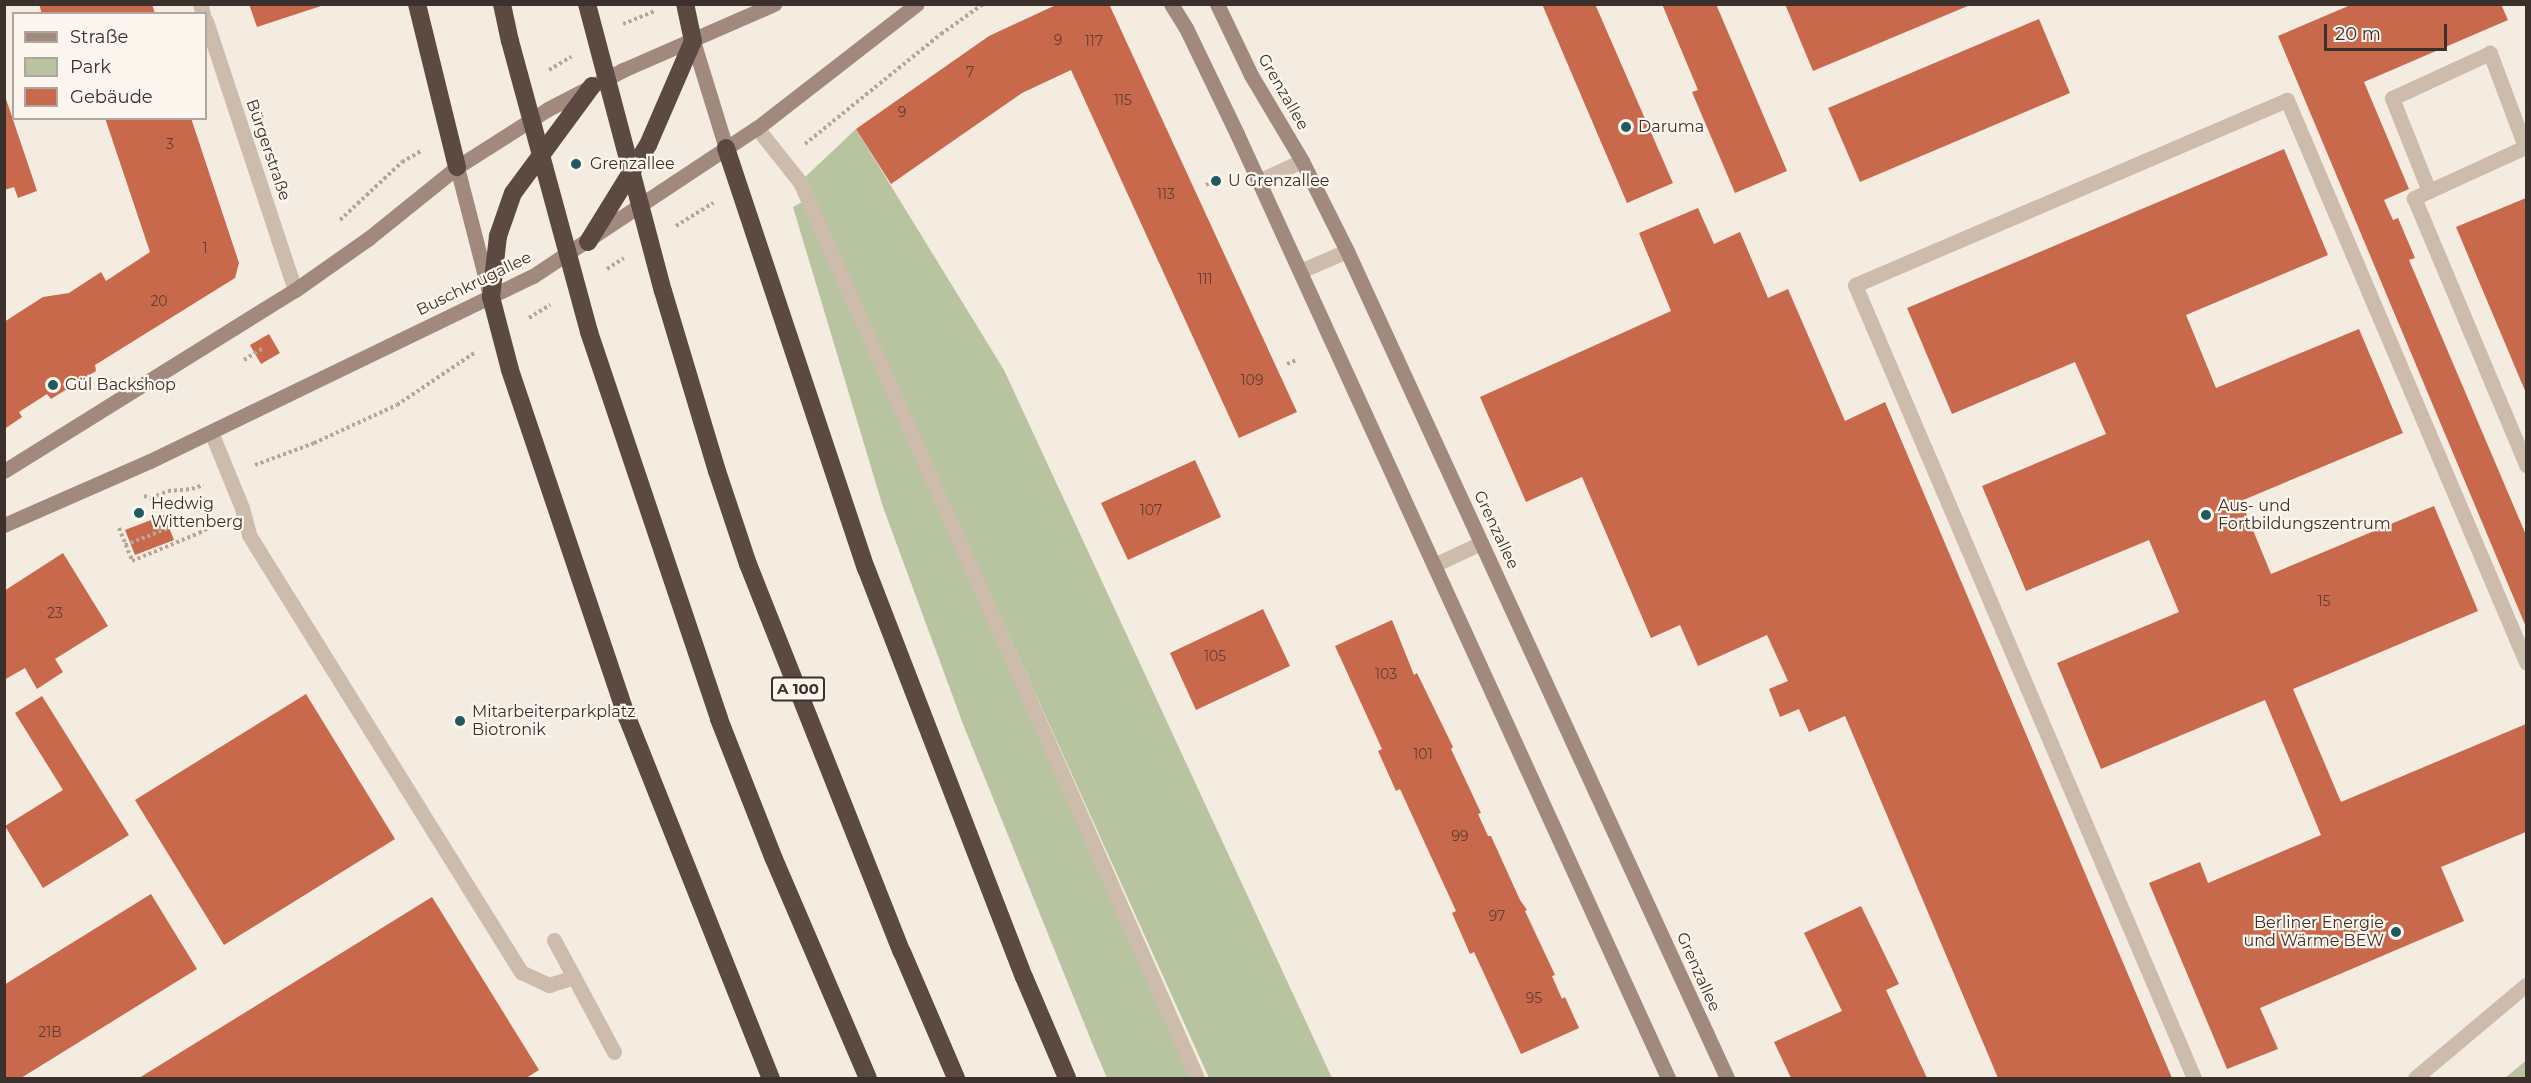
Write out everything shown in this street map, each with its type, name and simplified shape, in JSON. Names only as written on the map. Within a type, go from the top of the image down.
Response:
[{"type":"highway","points":[[417,4],[457,167]]},
{"type":"highway","points":[[502,4],[589,332],[719,719],[774,859],[868,1078]]},
{"type":"highway","name":"A 100","points":[[587,4],[663,291],[748,564],[902,952],[956,1078]]},
{"type":"highway","points":[[588,242],[648,145],[693,41],[685,4]]},
{"type":"highway","points":[[592,86],[513,193],[498,236],[491,297],[500,336],[627,717],[771,1078]]},
{"type":"highway","points":[[726,148],[866,568],[1019,966],[1067,1078]]},
{"type":"main road","points":[[4,471],[295,290],[369,238],[457,167],[548,109],[623,70],[774,4]]},
{"type":"main road","name":"Buschkrugallee","points":[[4,525],[210,432],[533,276],[588,242],[757,128],[917,4]]},
{"type":"main road","points":[[1171,4],[1205,66],[1300,271],[1668,1078]]},
{"type":"main road","name":"Grenzallee","points":[[1217,4],[1251,75],[1302,160],[1347,251],[1727,1078]]},
{"type":"main road","points":[[693,41],[726,148]]},
{"type":"main road","points":[[457,167],[491,297]]},
{"type":"street","name":"Bürgerstraße","points":[[207,24],[295,290]]},
{"type":"street","points":[[2429,191],[2392,98],[2490,53],[2526,148],[2414,198],[2526,465]]},
{"type":"street","points":[[2194,1078],[1855,285],[2287,100],[2526,662]]},
{"type":"street","points":[[757,128],[800,182],[1197,1078]]},
{"type":"street","points":[[1258,181],[1302,160]]},
{"type":"street","points":[[1300,271],[1347,251]]},
{"type":"street","points":[[210,432],[242,508],[249,536],[521,972],[549,985],[573,977]]},
{"type":"street","points":[[1434,565],[1481,543]]},
{"type":"street","points":[[554,940],[614,1052]]},
{"type":"street","points":[[2415,1078],[2526,985]]},
{"type":"path","points":[[796,151],[941,34],[982,4]]},
{"type":"path","points":[[616,28],[658,10]]},
{"type":"path","points":[[547,72],[576,53]]},
{"type":"path","points":[[336,223],[402,162]]},
{"type":"path","points":[[1206,185],[1216,181]]},
{"type":"path","points":[[669,230],[717,200]]},
{"type":"path","points":[[599,274],[629,255]]},
{"type":"path","points":[[168,490],[192,489],[314,443],[397,405],[558,300]]},
{"type":"path","points":[[1287,364],[1298,359]]},
{"type":"path","points":[[119,528],[132,561],[199,534],[242,508]]},
{"type":"path","points":[[125,545],[179,524]]},
{"type":"green space","points":[[856,129],[1004,370],[1332,1078],[1209,1078],[803,179]]},
{"type":"green space","points":[[804,201],[1190,1078],[1107,1078],[963,724],[883,507],[793,207]]},
{"type":"green space","points":[[2526,1060],[2526,1078],[2505,1078],[2523,1063]]},
{"type":"building","points":[[39,4],[152,4],[154,12],[41,12]]},
{"type":"building","points":[[249,4],[324,4],[324,5],[257,27]]},
{"type":"building","points":[[1058,4],[1109,4],[1297,412],[1239,438],[1071,70],[1022,93],[891,184],[856,129],[989,36]]},
{"type":"building","points":[[1542,4],[1595,4],[1673,183],[1627,203]]},
{"type":"building","points":[[1662,4],[1716,4],[1787,171],[1735,193],[1692,92],[1698,90]]},
{"type":"building","points":[[1785,4],[1970,4],[1970,5],[1813,71]]},
{"type":"building","points":[[2353,4],[2501,4],[2508,20],[2364,82],[2409,189],[2384,200],[2393,220],[2398,218],[2415,258],[2409,260],[2526,535],[2526,627],[2278,36]]},
{"type":"building","points":[[2039,19],[2070,93],[1860,182],[1828,108]]},
{"type":"building","points":[[4,93],[37,191],[18,198],[14,187],[4,190]]},
{"type":"building","points":[[106,120],[192,120],[239,263],[235,278],[95,365],[96,371],[78,382],[75,377],[63,384],[67,389],[51,399],[47,394],[19,412],[22,417],[6,428],[4,322],[43,297],[69,293],[101,272],[106,281],[150,252]]},
{"type":"building","points":[[2284,149],[2328,255],[2186,315],[2216,388],[2359,329],[2403,433],[2241,501],[2271,574],[2434,506],[2478,611],[2293,689],[2341,802],[2526,724],[2526,832],[2441,867],[2464,921],[2260,1008],[2278,1049],[2227,1069],[2149,883],[2200,862],[2208,883],[2321,835],[2265,700],[2101,769],[2057,663],[2179,612],[2149,540],[2026,591],[1982,486],[2106,434],[2075,362],[1952,414],[1907,308]]},
{"type":"building","points":[[2526,198],[2526,393],[2456,227]]},
{"type":"building","points":[[1698,208],[1714,244],[1740,232],[1768,298],[1788,289],[1845,421],[1885,402],[2172,1078],[1998,1078],[1845,716],[1809,732],[1799,709],[1780,717],[1769,689],[1788,681],[1767,635],[1698,666],[1680,625],[1651,638],[1582,477],[1526,502],[1480,397],[1671,311],[1639,233]]},
{"type":"building","points":[[269,334],[280,353],[261,364],[250,345]]},
{"type":"building","points":[[1195,460],[1221,517],[1128,560],[1101,503]]},
{"type":"building","points":[[164,515],[174,540],[135,555],[125,530]]},
{"type":"building","points":[[63,553],[108,626],[55,659],[63,672],[37,689],[25,668],[4,680],[4,591]]},
{"type":"building","points":[[1263,609],[1290,666],[1196,710],[1170,653]]},
{"type":"building","points":[[1392,620],[1414,675],[1417,673],[1453,747],[1451,749],[1481,813],[1478,814],[1488,836],[1491,836],[1520,900],[1527,910],[1525,911],[1555,975],[1552,976],[1562,999],[1565,997],[1579,1028],[1521,1054],[1474,952],[1470,954],[1452,913],[1456,911],[1400,789],[1396,791],[1378,751],[1382,749],[1335,646]]},
{"type":"building","points":[[306,694],[395,839],[224,945],[135,800]]},
{"type":"building","points":[[42,696],[129,835],[43,888],[5,826],[63,790],[15,713]]},
{"type":"building","points":[[151,894],[197,969],[21,1078],[4,1078],[4,985]]},
{"type":"building","points":[[432,897],[539,1070],[526,1078],[139,1078]]},
{"type":"building","points":[[1861,906],[1899,984],[1886,990],[1927,1078],[1791,1078],[1774,1042],[1842,1011],[1804,933]]},
{"type":"place","name":"Daruma","points":[[1626,127]]},
{"type":"place","name":"Grenzallee","points":[[576,164]]},
{"type":"place","name":"U Grenzallee","points":[[1216,181]]},
{"type":"place","name":"Gül Backshop","points":[[53,385]]},
{"type":"place","name":"Hedwig Wittenberg","points":[[139,513]]},
{"type":"place","name":"Aus- und Fortbildungszentrum","points":[[2206,515]]},
{"type":"place","name":"Mitarbeiterparkplatz Biotronik","points":[[460,721]]},
{"type":"place","name":"Berliner Energie und Wärme BEW","points":[[2396,932]]}]
